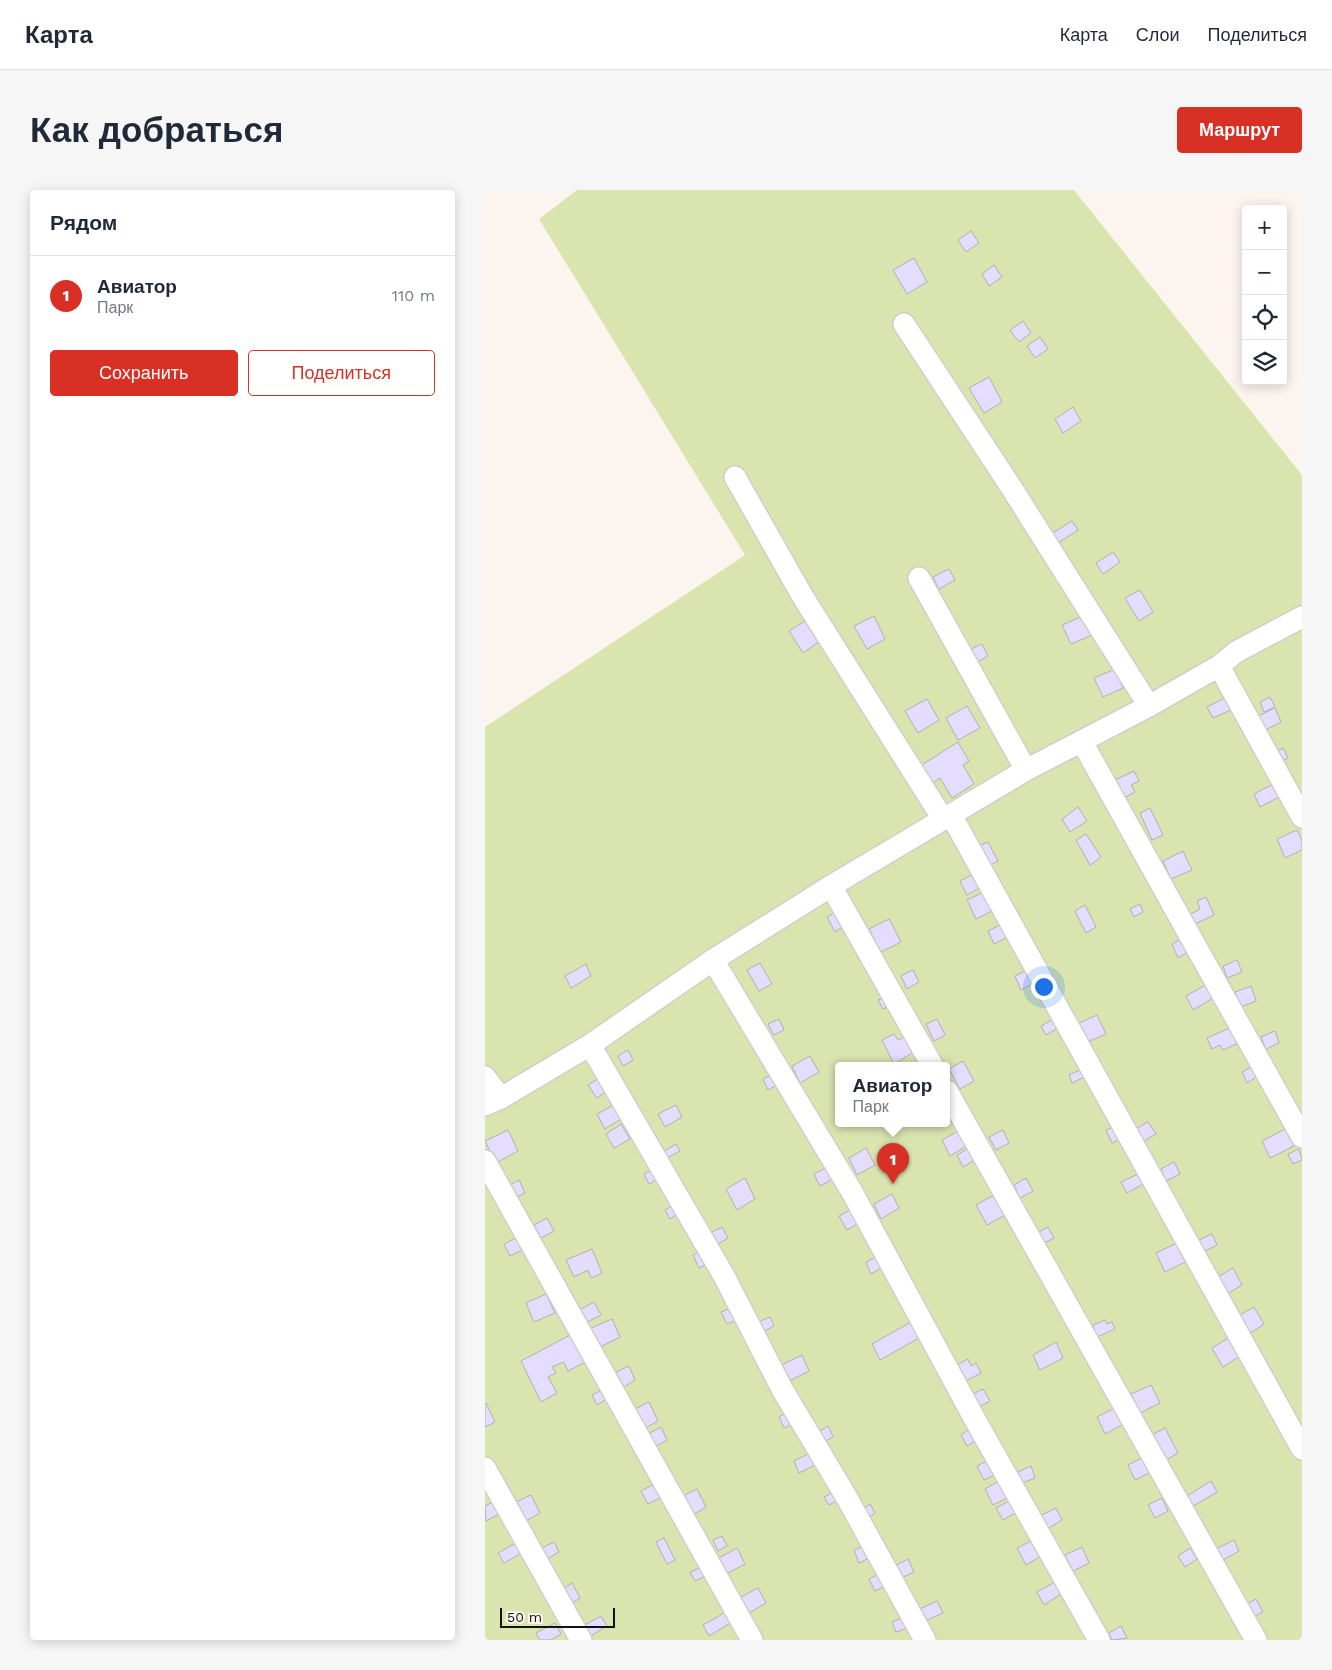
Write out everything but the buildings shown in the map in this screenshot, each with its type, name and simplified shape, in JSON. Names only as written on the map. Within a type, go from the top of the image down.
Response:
[{"type":"street","points":[[904,324],[1011,488],[1149,706]]},
{"type":"street","points":[[735,477],[803,597],[947,817],[1302,1449]]},
{"type":"street","points":[[919,578],[1026,770]]},
{"type":"street","points":[[485,1077],[493,1102],[591,1045],[713,960],[831,886],[1026,770],[1149,706],[1219,666],[1236,652],[1302,617]]},
{"type":"street","points":[[1219,666],[1302,817]]},
{"type":"street","points":[[1082,742],[1302,1137]]},
{"type":"street","points":[[831,886],[930,1062]]},
{"type":"street","points":[[713,960],[852,1192],[973,1416],[1099,1640]]},
{"type":"street","points":[[591,1045],[724,1276],[782,1389],[847,1498],[925,1640]]},
{"type":"street","points":[[950,1096],[1256,1640]]},
{"type":"street","points":[[485,1161],[752,1640]]},
{"type":"street","points":[[485,1468],[581,1640]]},
{"type":"green space","points":[[577,190],[1074,190],[1302,475],[1302,1640],[485,1640],[485,727],[745,555],[539,219]]},
{"type":"place","name":"Авиатор","points":[[893,1184]]}]
